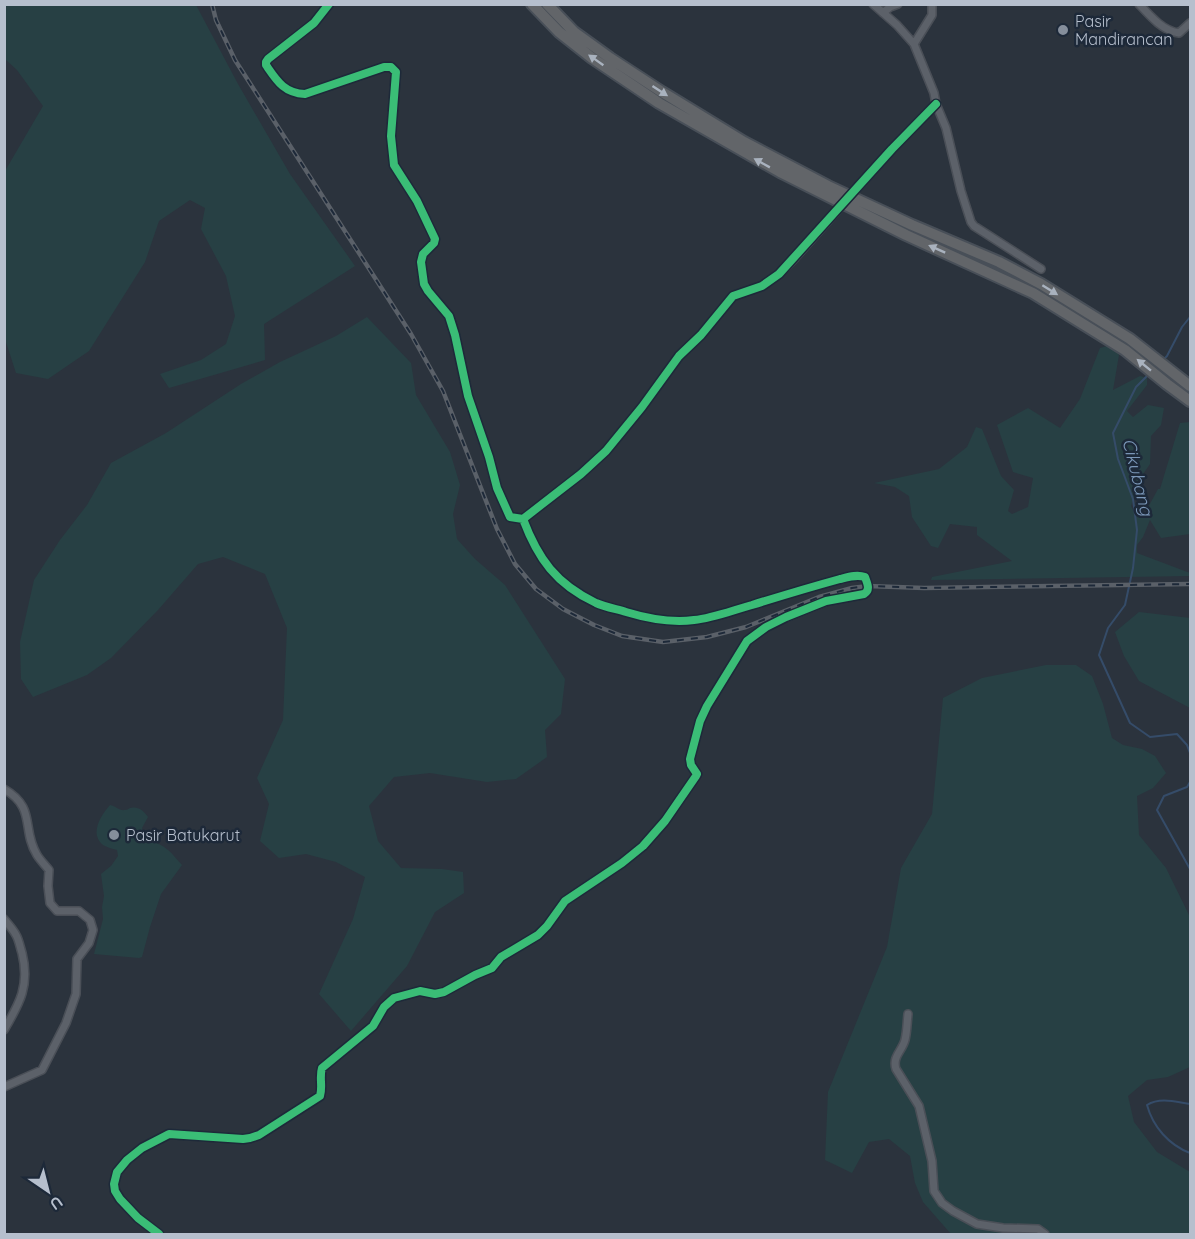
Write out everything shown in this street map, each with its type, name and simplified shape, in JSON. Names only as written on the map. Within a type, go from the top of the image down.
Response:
[{"type":"highway","points":[[532,4],[559,32],[592,58],[659,103],[780,172],[906,235],[1033,293],[1125,350],[1191,401]]},
{"type":"highway","points":[[547,4],[574,32],[610,58],[744,142],[828,186],[999,262],[1041,284],[1131,339],[1191,386]]},
{"type":"street","points":[[329,4],[316,22],[268,59],[266,65],[284,88],[299,94],[305,94],[384,67],[391,67],[396,72],[391,136],[394,165],[417,201],[435,239],[423,254],[421,262],[424,284],[449,316],[468,396],[497,488],[510,517],[523,519],[581,474],[606,451],[679,356],[733,296],[762,286],[779,274],[936,104]]},
{"type":"street","points":[[873,4],[914,44],[946,128],[971,222],[1041,269]]},
{"type":"street","points":[[883,13],[898,4]]},
{"type":"street","points":[[914,44],[932,15],[932,4]]},
{"type":"street","points":[[1139,4],[1149,16],[1172,32],[1179,33],[1191,23]]},
{"type":"street","points":[[159,1234],[138,1218],[115,1191],[117,1172],[129,1158],[142,1148],[169,1134],[243,1139],[259,1135],[320,1096],[322,1068],[373,1026],[381,1011],[390,1001],[401,995],[418,992],[435,994],[444,992],[492,968],[501,957],[538,935],[548,926],[565,901],[622,863],[648,842],[697,775],[690,758],[704,714],[743,645],[766,627],[786,617],[826,601],[864,594],[868,590],[865,577],[853,576],[708,618],[681,621],[643,617],[597,604],[570,589],[544,563],[532,543],[523,519]]},
{"type":"street","points":[[4,789],[19,799],[24,806],[36,854],[49,870],[50,903],[57,911],[79,911],[90,920],[93,930],[88,943],[77,959],[76,994],[73,1004],[42,1070],[4,1087]]},
{"type":"street","points":[[4,919],[16,935],[25,968],[21,999],[4,1030]]},
{"type":"street","points":[[908,1014],[904,1042],[895,1064],[920,1109],[932,1161],[933,1186],[936,1195],[944,1206],[977,1224],[1003,1228],[1038,1229],[1045,1234]]},
{"type":"green space","points":[[50,4],[51,6],[196,5],[290,174],[355,266],[264,324],[265,360],[169,388],[160,374],[201,360],[226,344],[235,316],[226,276],[201,229],[205,208],[190,200],[159,221],[145,262],[89,351],[48,379],[16,373],[5,339],[5,171],[43,106],[17,70],[5,59],[5,5]]},
{"type":"green space","points":[[367,317],[411,363],[416,395],[450,452],[460,485],[453,514],[457,539],[475,559],[505,585],[565,679],[561,714],[545,730],[547,757],[516,779],[487,782],[430,773],[394,777],[369,806],[378,841],[401,868],[463,872],[464,893],[435,912],[407,966],[351,1031],[319,994],[353,919],[365,877],[336,862],[306,854],[279,858],[260,841],[269,804],[257,778],[283,720],[287,628],[265,574],[223,557],[198,564],[158,610],[111,658],[87,675],[33,697],[21,679],[20,642],[34,580],[60,540],[87,505],[111,463],[166,433],[241,384],[280,362],[336,336]]},
{"type":"green space","points":[[1111,345],[1119,355],[1113,390],[1140,376],[1147,378],[1147,385],[1127,411],[1133,417],[1148,405],[1164,408],[1161,425],[1151,436],[1150,464],[1139,480],[1131,506],[1135,514],[1145,513],[1160,489],[1180,423],[1190,422],[1190,534],[1161,538],[1150,520],[1137,545],[1137,553],[1190,573],[1190,576],[931,580],[932,577],[1012,561],[977,535],[977,527],[950,524],[938,548],[931,546],[912,517],[909,496],[895,487],[874,483],[939,469],[967,447],[976,427],[982,429],[1001,476],[1014,490],[1008,511],[1012,514],[1028,507],[1033,478],[1013,472],[997,425],[1028,408],[1060,428],[1080,399],[1100,348]]},
{"type":"green space","points":[[1139,612],[1190,618],[1190,708],[1139,681],[1124,656],[1115,632]]},
{"type":"green space","points":[[1046,665],[1076,665],[1092,676],[1103,704],[1112,738],[1123,745],[1142,749],[1155,756],[1166,773],[1153,788],[1137,796],[1139,835],[1166,868],[1190,917],[1190,1067],[1168,1077],[1147,1080],[1128,1096],[1134,1122],[1157,1152],[1190,1172],[1190,1234],[951,1234],[923,1202],[915,1183],[910,1156],[889,1139],[869,1142],[852,1173],[825,1160],[828,1092],[887,947],[901,868],[932,814],[943,698],[982,678]]},
{"type":"green space","points":[[110,805],[123,810],[138,808],[142,811],[148,817],[142,828],[146,836],[168,850],[182,865],[161,894],[142,957],[139,958],[94,954],[103,919],[104,896],[101,874],[118,856],[117,850],[103,845],[97,836],[100,819]]},
{"type":"waterway","name":"Cikubang","points":[[1163,360],[1190,317]]},
{"type":"waterway","name":"Cikubang","points":[[1149,374],[1136,387],[1113,433],[1118,459],[1133,499],[1137,530],[1133,568],[1125,605],[1108,628],[1099,655],[1130,723],[1150,737],[1177,734],[1187,745],[1190,753]]},
{"type":"waterway","name":"Cikubang","points":[[1190,782],[1187,787],[1164,796],[1157,810],[1190,869]]},
{"type":"waterway","name":"Cikubang","points":[[1190,1104],[1163,1101],[1147,1105],[1153,1121],[1163,1134],[1182,1150],[1190,1153]]},
{"type":"railway","points":[[212,4],[216,20],[235,60],[411,334],[443,391],[497,529],[515,564],[536,589],[563,609],[622,636],[663,642],[707,637],[746,627],[819,597],[868,586],[924,588],[1190,584]]},
{"type":"cycle path","points":[[329,4],[314,23],[268,59],[266,65],[286,89],[305,94],[384,67],[391,67],[396,72],[391,136],[394,165],[417,201],[435,239],[423,254],[421,262],[424,284],[449,316],[468,396],[497,488],[510,517],[523,519],[581,474],[606,451],[679,356],[701,335],[733,296],[762,286],[779,274],[936,104]]},
{"type":"cycle path","points":[[159,1234],[138,1218],[115,1191],[117,1172],[127,1160],[142,1148],[169,1134],[243,1139],[259,1135],[320,1096],[322,1068],[373,1026],[384,1007],[394,998],[420,991],[435,994],[444,992],[492,968],[501,957],[538,935],[565,901],[622,863],[643,846],[665,821],[697,774],[690,759],[700,721],[747,641],[766,627],[786,617],[826,601],[864,594],[868,588],[865,577],[852,576],[709,618],[677,621],[652,618],[599,604],[582,596],[559,579],[542,558],[523,519]]},
{"type":"place","name":"Pasir Mandirancan","points":[[1063,30]]},
{"type":"place","name":"Pasir Batukarut","points":[[114,835]]}]
